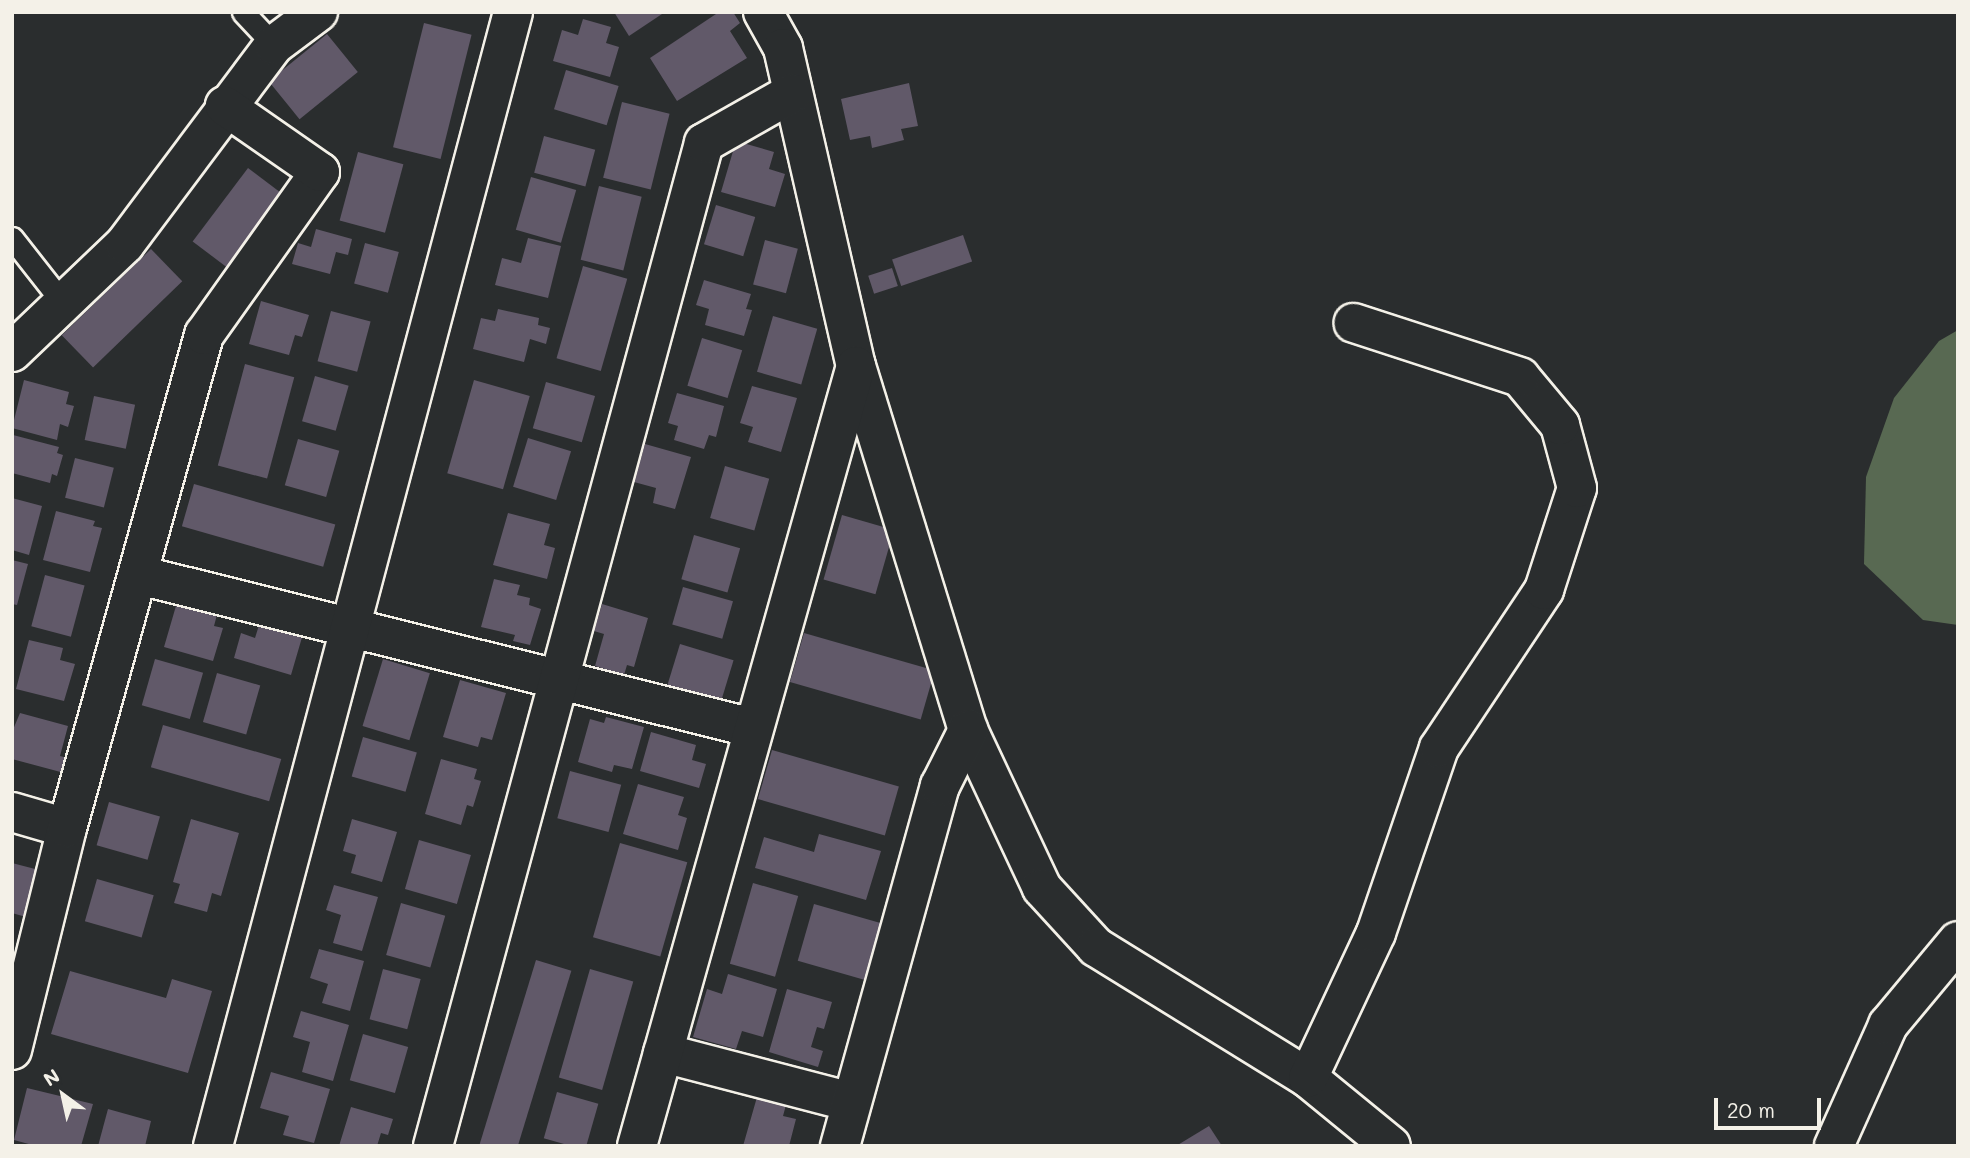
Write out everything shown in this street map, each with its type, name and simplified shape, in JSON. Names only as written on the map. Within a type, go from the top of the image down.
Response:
[{"type":"street","points":[[12,352],[125,244],[274,45],[318,12]]},
{"type":"street","points":[[213,1146],[353,628],[513,12]]},
{"type":"street","points":[[763,12],[783,48],[856,366],[968,730],[1042,888],[1096,947],[1308,1078],[1391,1146]]},
{"type":"street","points":[[433,1146],[556,680],[704,143],[792,93]]},
{"type":"street","points":[[15,1030],[67,828],[204,334],[320,172],[225,107]]},
{"type":"street","points":[[1308,1078],[1376,933],[1439,748],[1544,590],[1577,488],[1560,425],[1520,377],[1354,323]]},
{"type":"street","points":[[637,1146],[856,366]]},
{"type":"street","points":[[139,575],[753,728]]},
{"type":"street","points":[[840,1146],[940,786],[968,730]]},
{"type":"street","points":[[12,812],[67,828]]},
{"type":"street","points":[[1834,1146],[1888,1025],[1958,941]]},
{"type":"street","points":[[663,1053],[851,1102]]},
{"type":"lane","points":[[243,12],[274,45]]},
{"type":"lane","points":[[12,239],[63,303]]},
{"type":"green space","points":[[1958,330],[1958,625],[1923,620],[1864,564],[1866,477],[1894,398],[1939,341]]},
{"type":"building","points":[[614,12],[665,12],[629,36]]},
{"type":"building","points":[[719,12],[733,12],[740,23],[730,31],[747,58],[677,101],[650,58]]},
{"type":"building","points":[[583,19],[611,27],[606,43],[619,47],[610,77],[553,61],[562,30],[578,35]]},
{"type":"building","points":[[424,23],[472,35],[441,159],[393,147]]},
{"type":"building","points":[[327,34],[358,72],[300,119],[269,81]]},
{"type":"building","points":[[566,70],[619,86],[607,125],[554,109]]},
{"type":"building","points":[[909,83],[918,126],[901,129],[904,140],[872,148],[870,136],[850,140],[841,99]]},
{"type":"building","points":[[622,102],[670,114],[651,190],[603,178]]},
{"type":"building","points":[[544,136],[595,150],[585,186],[534,173]]},
{"type":"building","points":[[736,141],[774,152],[769,169],[785,174],[775,207],[721,192]]},
{"type":"building","points":[[358,152],[403,164],[385,233],[340,221]]},
{"type":"building","points":[[248,168],[283,194],[228,268],[193,241]]},
{"type":"building","points":[[531,177],[576,190],[561,243],[516,230]]},
{"type":"building","points":[[599,186],[642,197],[623,270],[581,260]]},
{"type":"building","points":[[716,205],[755,217],[743,256],[704,244]]},
{"type":"building","points":[[316,229],[352,239],[348,255],[336,252],[330,274],[292,264],[298,243],[311,247]]},
{"type":"building","points":[[963,235],[972,261],[901,286],[892,259]]},
{"type":"building","points":[[528,238],[561,246],[548,298],[495,285],[502,258],[521,263]]},
{"type":"building","points":[[765,240],[798,249],[786,293],[753,284]]},
{"type":"building","points":[[365,243],[399,252],[388,293],[354,284]]},
{"type":"building","points":[[151,249],[182,281],[93,368],[62,335]]},
{"type":"building","points":[[583,266],[627,279],[601,371],[557,358]]},
{"type":"building","points":[[892,268],[898,286],[874,294],[868,276]]},
{"type":"building","points":[[704,280],[751,294],[746,309],[752,310],[744,336],[705,325],[709,309],[696,305]]},
{"type":"building","points":[[261,301],[309,315],[302,337],[295,335],[289,355],[249,344]]},
{"type":"building","points":[[498,309],[539,318],[538,325],[550,328],[546,344],[530,339],[524,362],[473,349],[481,318],[495,321]]},
{"type":"building","points":[[331,311],[371,322],[357,372],[318,361]]},
{"type":"building","points":[[773,316],[817,329],[801,384],[757,372]]},
{"type":"building","points":[[702,338],[742,350],[728,398],[687,386]]},
{"type":"building","points":[[245,364],[294,377],[267,479],[218,465]]},
{"type":"building","points":[[315,376],[349,386],[336,431],[302,421]]},
{"type":"building","points":[[24,380],[69,392],[66,404],[74,406],[68,427],[60,424],[57,440],[12,428]]},
{"type":"building","points":[[474,380],[530,396],[503,489],[447,473]]},
{"type":"building","points":[[546,382],[595,396],[582,442],[533,428]]},
{"type":"building","points":[[752,386],[797,398],[781,452],[748,442],[753,427],[740,423]]},
{"type":"building","points":[[677,393],[724,406],[716,437],[709,435],[704,449],[674,440],[678,426],[668,423]]},
{"type":"building","points":[[94,396],[135,405],[126,449],[85,440]]},
{"type":"building","points":[[13,435],[59,447],[57,453],[63,455],[57,476],[52,474],[50,483],[12,473]]},
{"type":"building","points":[[528,438],[571,451],[556,500],[513,487]]},
{"type":"building","points":[[298,439],[339,451],[326,497],[285,485]]},
{"type":"building","points":[[645,444],[691,457],[675,509],[653,503],[656,488],[634,482]]},
{"type":"building","points":[[75,458],[114,468],[104,507],[65,498]]},
{"type":"building","points":[[725,466],[769,479],[754,531],[710,518]]},
{"type":"building","points":[[194,484],[335,525],[323,567],[182,526]]},
{"type":"building","points":[[12,498],[42,506],[29,555],[12,550]]},
{"type":"building","points":[[56,511],[95,521],[93,526],[102,528],[90,572],[43,560]]},
{"type":"building","points":[[508,513],[550,524],[544,545],[555,548],[547,579],[493,565]]},
{"type":"building","points":[[842,515],[894,530],[875,594],[824,579]]},
{"type":"building","points":[[694,535],[740,548],[727,592],[681,579]]},
{"type":"building","points":[[12,560],[28,564],[17,605],[12,604]]},
{"type":"building","points":[[45,575],[85,586],[71,637],[31,626]]},
{"type":"building","points":[[494,579],[520,585],[517,595],[530,598],[529,605],[541,609],[530,645],[513,641],[515,635],[481,627]]},
{"type":"building","points":[[683,587],[733,601],[722,639],[672,624]]},
{"type":"building","points":[[178,599],[218,611],[214,626],[223,628],[213,661],[164,647]]},
{"type":"building","points":[[602,604],[648,618],[634,667],[627,665],[624,675],[595,666],[604,634],[594,631]]},
{"type":"building","points":[[260,622],[303,634],[291,675],[234,658],[241,633],[255,638]]},
{"type":"building","points":[[804,633],[935,670],[921,720],[790,682]]},
{"type":"building","points":[[29,640],[63,648],[60,660],[75,664],[64,701],[16,689]]},
{"type":"building","points":[[680,644],[734,660],[721,701],[667,685]]},
{"type":"building","points":[[155,659],[203,673],[190,719],[142,705]]},
{"type":"building","points":[[383,659],[430,673],[409,740],[363,726]]},
{"type":"building","points":[[217,673],[260,685],[246,734],[203,722]]},
{"type":"building","points":[[460,680],[506,693],[492,740],[481,737],[478,747],[443,737]]},
{"type":"building","points":[[20,713],[68,726],[60,756],[72,759],[68,774],[12,759],[12,732]]},
{"type":"building","points":[[606,717],[644,727],[632,769],[614,765],[612,772],[578,762],[590,719],[604,723]]},
{"type":"building","points":[[163,725],[281,759],[269,801],[151,767]]},
{"type":"building","points":[[651,732],[696,745],[692,760],[706,764],[699,788],[640,771]]},
{"type":"building","points":[[363,737],[417,752],[406,792],[352,776]]},
{"type":"building","points":[[772,750],[899,786],[885,835],[758,799]]},
{"type":"building","points":[[441,759],[477,769],[474,779],[481,781],[473,807],[467,805],[461,825],[425,814]]},
{"type":"building","points":[[570,771],[621,785],[609,832],[557,818]]},
{"type":"building","points":[[638,784],[684,797],[678,815],[687,818],[678,850],[623,834]]},
{"type":"building","points":[[109,802],[160,817],[148,860],[97,845]]},
{"type":"building","points":[[191,819],[239,833],[221,896],[212,893],[207,912],[174,903],[180,884],[173,882]]},
{"type":"building","points":[[352,819],[397,832],[382,882],[351,873],[356,855],[343,851]]},
{"type":"building","points":[[819,834],[881,851],[866,900],[755,868],[764,837],[814,852]]},
{"type":"building","points":[[419,840],[471,855],[457,904],[405,889]]},
{"type":"building","points":[[620,843],[687,862],[660,956],[593,937]]},
{"type":"building","points":[[12,863],[39,870],[26,917],[12,913]]},
{"type":"building","points":[[97,879],[154,895],[142,938],[85,921]]},
{"type":"building","points":[[753,883],[798,896],[775,977],[730,964]]},
{"type":"building","points":[[334,885],[378,897],[362,951],[333,943],[341,915],[326,910]]},
{"type":"building","points":[[401,903],[445,916],[430,968],[386,955]]},
{"type":"building","points":[[814,904],[881,923],[865,980],[798,961]]},
{"type":"building","points":[[319,949],[364,961],[350,1011],[322,1003],[328,984],[310,978]]},
{"type":"building","points":[[536,960],[571,971],[518,1146],[479,1146]]},
{"type":"building","points":[[383,969],[421,979],[407,1029],[370,1019]]},
{"type":"building","points":[[590,969],[633,981],[602,1090],[559,1078]]},
{"type":"building","points":[[70,971],[166,998],[172,979],[212,991],[188,1073],[51,1034]]},
{"type":"building","points":[[728,974],[777,989],[763,1037],[742,1031],[736,1049],[693,1037],[707,989],[722,994]]},
{"type":"building","points":[[787,989],[832,1002],[824,1029],[817,1027],[811,1047],[823,1051],[818,1067],[769,1052]]},
{"type":"building","points":[[301,1011],[349,1025],[333,1081],[302,1072],[310,1042],[293,1037]]},
{"type":"building","points":[[363,1034],[408,1047],[395,1093],[350,1080]]},
{"type":"building","points":[[271,1072],[330,1089],[314,1143],[283,1135],[289,1116],[260,1108]]},
{"type":"building","points":[[27,1088],[93,1104],[81,1146],[36,1146],[14,1140]]},
{"type":"building","points":[[557,1092],[598,1104],[586,1146],[571,1146],[544,1138]]},
{"type":"building","points":[[757,1097],[786,1105],[783,1116],[796,1119],[789,1146],[743,1146]]},
{"type":"building","points":[[351,1107],[393,1119],[388,1135],[381,1133],[377,1146],[339,1146]]},
{"type":"building","points":[[108,1109],[151,1121],[145,1146],[98,1146]]},
{"type":"building","points":[[1209,1126],[1222,1146],[1176,1146]]}]
